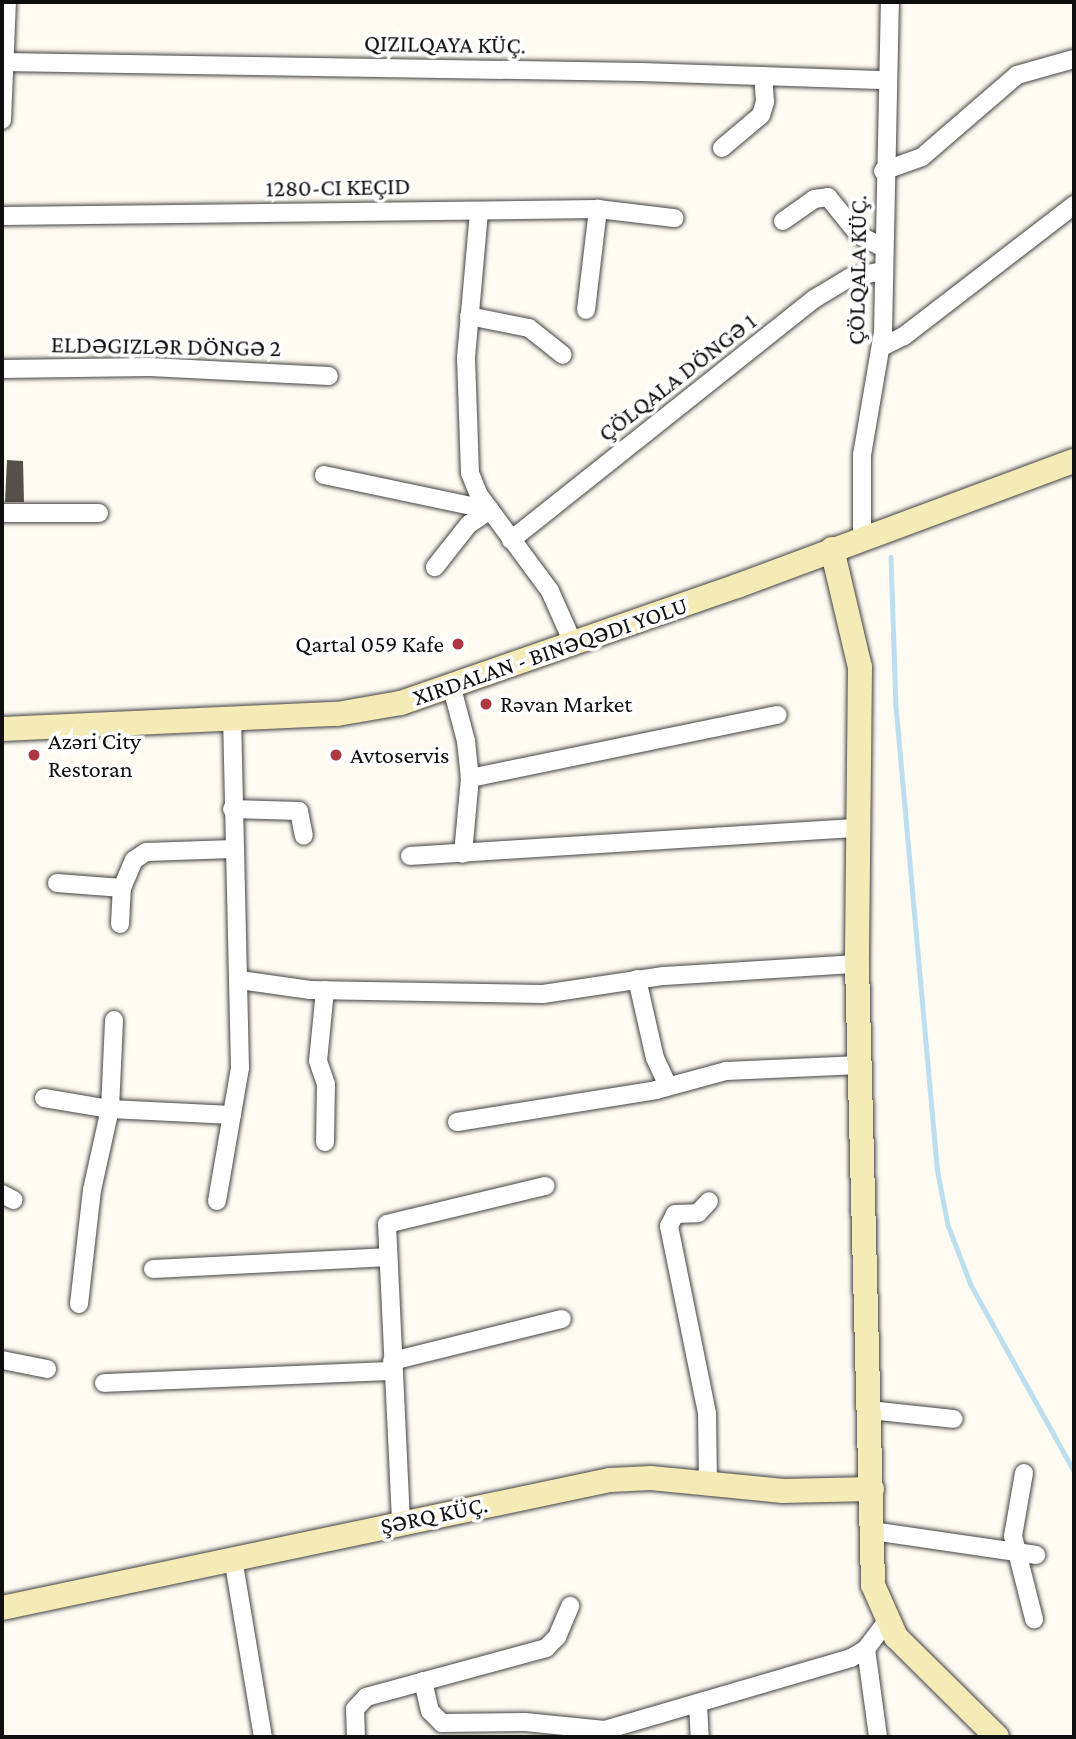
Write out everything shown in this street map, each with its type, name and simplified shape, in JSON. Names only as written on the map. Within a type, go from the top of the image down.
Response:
[{"type":"street","points":[[2,120],[8,2]]},
{"type":"street","name":"ÇÖLQALA KÜÇ.","points":[[862,538],[859,497],[865,426],[882,347],[883,171],[890,2]]},
{"type":"street","points":[[883,171],[922,157],[1017,75],[1074,59]]},
{"type":"street","points":[[3,62],[887,80]]},
{"type":"street","points":[[722,149],[761,115],[765,102],[763,76]]},
{"type":"street","points":[[783,220],[814,199],[828,197],[859,235],[883,248]]},
{"type":"street","points":[[882,347],[904,336],[1074,205]]},
{"type":"street","points":[[586,310],[598,209]]},
{"type":"street","points":[[2,216],[598,209],[674,218]]},
{"type":"street","points":[[479,212],[469,316],[467,446],[470,473],[490,510],[550,591],[573,643]]},
{"type":"street","name":"ÇÖLQALA DÖNGƏ 1","points":[[511,540],[814,299],[863,272],[883,271]]},
{"type":"street","points":[[469,316],[529,328],[563,355]]},
{"type":"street","name":"ELDƏGIZLƏR DÖNGƏ 2","points":[[2,369],[175,368],[328,376]]},
{"type":"street","points":[[2,729],[232,720],[353,712],[452,688],[1074,461]]},
{"type":"street","points":[[324,475],[490,510]]},
{"type":"street","points":[[435,567],[469,524],[490,510]]},
{"type":"street","points":[[2,513],[99,513]]},
{"type":"street","points":[[832,549],[860,667],[857,964],[873,1585],[886,1622],[997,1737]]},
{"type":"street","points":[[452,688],[466,741],[470,778],[463,854]]},
{"type":"street","points":[[470,778],[778,715]]},
{"type":"street","points":[[217,1201],[240,1068],[232,720]]},
{"type":"street","points":[[232,808],[299,811],[304,836]]},
{"type":"street","points":[[410,856],[857,828]]},
{"type":"street","points":[[120,924],[122,888],[134,860],[146,852],[233,849]]},
{"type":"street","points":[[57,883],[122,888]]},
{"type":"street","points":[[240,980],[325,990],[543,994],[637,979],[857,964]]},
{"type":"street","points":[[637,979],[655,1058],[667,1084]]},
{"type":"street","points":[[325,990],[318,1061],[326,1084],[325,1142]]},
{"type":"street","points":[[79,1304],[92,1190],[110,1109],[114,1020]]},
{"type":"street","points":[[457,1122],[646,1092],[667,1084],[726,1071],[860,1065]]},
{"type":"street","points":[[44,1098],[110,1109],[232,1115]]},
{"type":"street","points":[[401,1521],[384,1230],[393,1221],[545,1186]]},
{"type":"street","points":[[708,1484],[707,1413],[669,1226],[676,1213],[698,1213],[709,1201]]},
{"type":"street","points":[[153,1269],[386,1257]]},
{"type":"street","points":[[104,1383],[392,1366],[562,1320]]},
{"type":"street","points":[[2,1360],[47,1369]]},
{"type":"street","points":[[869,1410],[954,1419]]},
{"type":"street","points":[[1024,1473],[1013,1536],[1034,1619]]},
{"type":"street","name":"ŞƏRQ KÜÇ.","points":[[2,1608],[401,1521],[610,1480],[651,1478],[783,1491],[872,1489]]},
{"type":"street","points":[[872,1531],[1036,1555]]},
{"type":"street","points":[[233,1558],[262,1737]]},
{"type":"street","points":[[356,1737],[359,1702],[423,1681],[546,1648],[557,1637],[570,1606]]},
{"type":"street","points":[[423,1681],[430,1710],[442,1723],[525,1723],[605,1730],[831,1666],[866,1649],[886,1622]]},
{"type":"street","points":[[866,1649],[878,1737]]},
{"type":"street","points":[[698,1704],[700,1737]]},
{"type":"building","points":[[7,460],[23,461],[24,502],[5,502]]},
{"type":"waterway","points":[[891,557],[896,706],[937,1168],[948,1225],[971,1285],[1074,1471]]},
{"type":"place","name":"Qartal 059 Kafe","points":[[458,644]]},
{"type":"place","name":"Rəvan Market","points":[[486,704]]},
{"type":"place","name":"Azəri City Restoran","points":[[34,755]]},
{"type":"place","name":"Avtoservis","points":[[336,755]]}]
